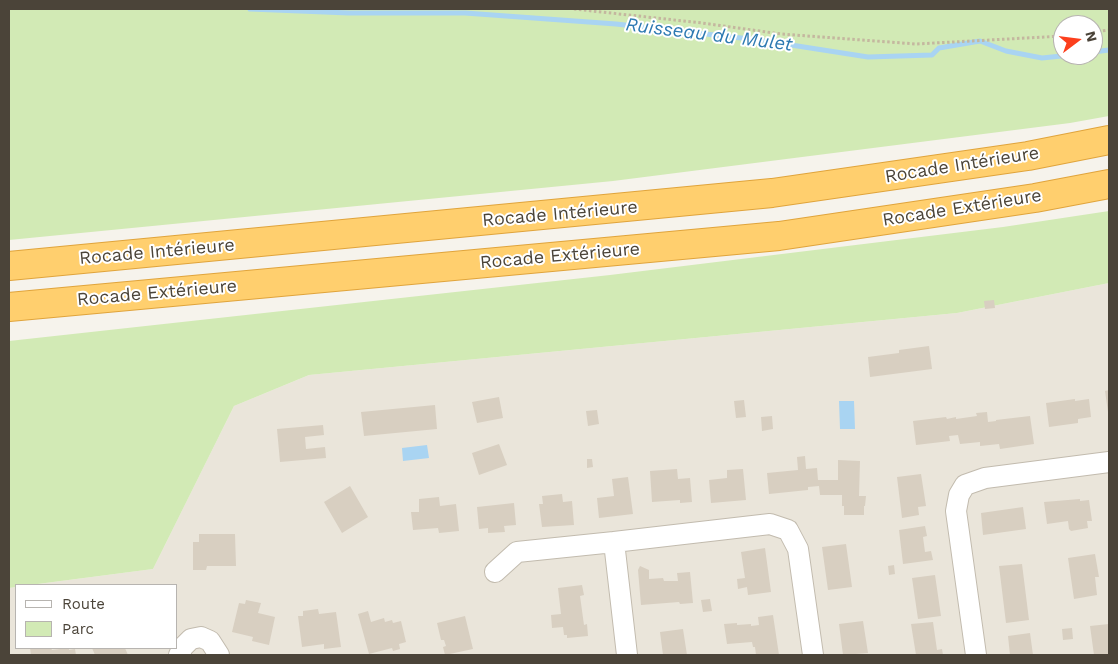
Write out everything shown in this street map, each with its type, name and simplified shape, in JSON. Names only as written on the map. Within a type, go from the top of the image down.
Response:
[{"type":"highway","name":"Rocade Intérieure","points":[[9,266],[772,193],[1028,156],[1109,140]]},
{"type":"highway","name":"Rocade Extérieure","points":[[9,307],[780,236],[1035,198],[1109,184]]},
{"type":"street","points":[[976,655],[956,511],[959,495],[966,485],[985,478],[1109,462]]},
{"type":"street","points":[[496,572],[517,552],[770,524],[788,530],[798,549],[812,655]]},
{"type":"street","points":[[614,542],[627,655]]},
{"type":"street","points":[[179,655],[183,647],[191,639],[201,637],[210,641],[219,655]]},
{"type":"path","points":[[574,9],[781,34],[916,44],[1053,37]]},
{"type":"shaded area","points":[[1109,283],[1109,655],[9,655],[9,588],[15,587],[15,649],[178,649],[178,584],[38,584],[153,569],[234,406],[309,375],[957,313]]},
{"type":"green space","points":[[9,9],[1109,9],[1109,116],[1070,123],[613,181],[9,240]]},
{"type":"green space","points":[[1109,211],[1109,283],[957,313],[309,375],[234,406],[153,569],[38,584],[15,584],[15,587],[9,588],[9,341],[610,275],[1003,227]]},
{"type":"water","points":[[839,401],[854,401],[855,429],[840,429]]},
{"type":"water","points":[[427,445],[429,458],[403,461],[402,448]]},
{"type":"building","points":[[994,300],[995,308],[985,309],[984,301]]},
{"type":"building","points":[[929,346],[932,369],[870,377],[868,357],[899,353],[899,350]]},
{"type":"building","points":[[1109,390],[1109,412],[1108,412],[1105,391]]},
{"type":"building","points":[[499,397],[503,418],[477,423],[472,402]]},
{"type":"building","points":[[1075,399],[1075,401],[1089,399],[1091,417],[1078,419],[1078,423],[1049,427],[1046,403]]},
{"type":"building","points":[[744,400],[746,417],[736,418],[734,401]]},
{"type":"building","points":[[435,405],[437,429],[364,436],[361,412]]},
{"type":"building","points":[[597,410],[599,424],[588,426],[586,411]]},
{"type":"building","points":[[987,412],[988,422],[1030,416],[1034,444],[1000,449],[999,444],[980,446],[980,442],[960,444],[958,435],[949,436],[950,441],[916,445],[913,421],[946,417],[947,419],[956,417],[956,419],[977,416],[976,413]]},
{"type":"building","points":[[772,416],[773,429],[762,431],[761,417]]},
{"type":"building","points":[[323,425],[324,435],[305,437],[306,449],[325,447],[326,458],[280,462],[277,429]]},
{"type":"building","points":[[499,444],[507,465],[479,475],[472,453]]},
{"type":"building","points":[[805,456],[806,469],[817,468],[818,480],[838,480],[838,460],[860,461],[859,496],[866,496],[864,515],[844,515],[842,495],[820,495],[819,486],[808,487],[808,490],[769,494],[767,473],[798,470],[797,457]]},
{"type":"building","points":[[587,459],[592,459],[593,467],[587,468]]},
{"type":"building","points":[[677,469],[678,479],[690,478],[692,502],[680,503],[680,500],[652,502],[650,471]]},
{"type":"building","points":[[743,469],[746,500],[711,503],[709,480],[727,478],[727,470]]},
{"type":"building","points":[[921,474],[926,506],[918,507],[919,515],[902,518],[897,477]]},
{"type":"building","points":[[628,477],[633,514],[599,518],[597,498],[614,496],[612,479]]},
{"type":"building","points":[[350,486],[368,517],[342,533],[324,502]]},
{"type":"building","points":[[562,494],[563,502],[572,501],[574,525],[542,527],[539,504],[543,504],[542,496]]},
{"type":"building","points":[[439,497],[440,506],[456,504],[459,531],[439,533],[438,528],[413,530],[411,512],[419,512],[419,499]]},
{"type":"building","points":[[1080,499],[1080,501],[1089,500],[1092,521],[1087,521],[1088,528],[1071,531],[1068,521],[1047,524],[1044,502]]},
{"type":"building","points":[[514,503],[516,525],[504,526],[505,532],[488,533],[488,528],[479,529],[477,507]]},
{"type":"building","points":[[1023,507],[1026,529],[983,535],[981,513]]},
{"type":"building","points":[[925,526],[927,536],[923,537],[925,552],[931,551],[933,560],[903,564],[899,530]]},
{"type":"building","points":[[199,534],[235,534],[236,566],[207,566],[206,570],[193,570],[193,542],[199,542]]},
{"type":"building","points":[[846,544],[852,587],[828,590],[822,547]]},
{"type":"building","points":[[765,548],[771,592],[748,595],[747,587],[738,589],[737,579],[745,578],[741,552]]},
{"type":"building","points":[[1095,554],[1099,577],[1095,577],[1097,595],[1074,599],[1068,558]]},
{"type":"building","points":[[1022,564],[1029,620],[1006,623],[999,566]]},
{"type":"building","points":[[894,565],[895,574],[889,575],[888,566]]},
{"type":"building","points":[[640,566],[649,570],[649,579],[663,578],[664,581],[678,581],[677,573],[690,572],[693,603],[680,604],[679,602],[641,605],[638,570]]},
{"type":"building","points":[[935,575],[941,616],[918,619],[912,578]]},
{"type":"building","points":[[582,585],[584,595],[580,596],[584,625],[587,624],[588,636],[567,638],[567,635],[564,635],[563,627],[552,628],[551,615],[561,614],[558,588]]},
{"type":"building","points":[[710,599],[712,611],[703,612],[701,600]]},
{"type":"building","points":[[246,600],[261,603],[258,613],[275,617],[269,645],[252,641],[253,637],[232,632],[239,603],[245,604]]},
{"type":"building","points":[[318,609],[319,614],[336,612],[341,647],[324,649],[324,644],[302,647],[298,616],[303,616],[303,611]]},
{"type":"building","points":[[368,611],[371,622],[384,618],[385,622],[392,620],[393,623],[401,621],[406,642],[399,644],[400,649],[393,651],[392,648],[369,654],[358,614]]},
{"type":"building","points":[[773,615],[779,655],[756,655],[752,642],[727,644],[724,624],[759,625],[758,617]]},
{"type":"building","points":[[465,616],[473,649],[445,655],[443,647],[446,646],[444,640],[441,640],[437,623]]},
{"type":"building","points":[[863,621],[868,653],[843,655],[839,624]]},
{"type":"building","points":[[933,622],[937,650],[942,649],[943,655],[916,655],[911,624]]},
{"type":"building","points":[[1109,624],[1109,655],[1094,655],[1090,626]]},
{"type":"building","points":[[1072,628],[1073,639],[1063,640],[1062,629]]},
{"type":"building","points":[[683,629],[687,655],[663,655],[660,632]]},
{"type":"building","points":[[1030,633],[1033,655],[1010,655],[1008,636]]},
{"type":"building","points":[[30,649],[75,649],[76,655],[31,655]]},
{"type":"building","points":[[92,649],[125,649],[128,655],[95,655]]},
{"type":"waterway","name":"Ruisseau du Mulet","points":[[250,9],[349,13],[465,13],[616,24],[759,40],[868,57],[932,55],[939,48],[980,41],[1006,51],[1042,58],[1053,57]]},
{"type":"waterway","name":"Ruisseau du Mulet","points":[[1103,51],[1109,50]]}]
